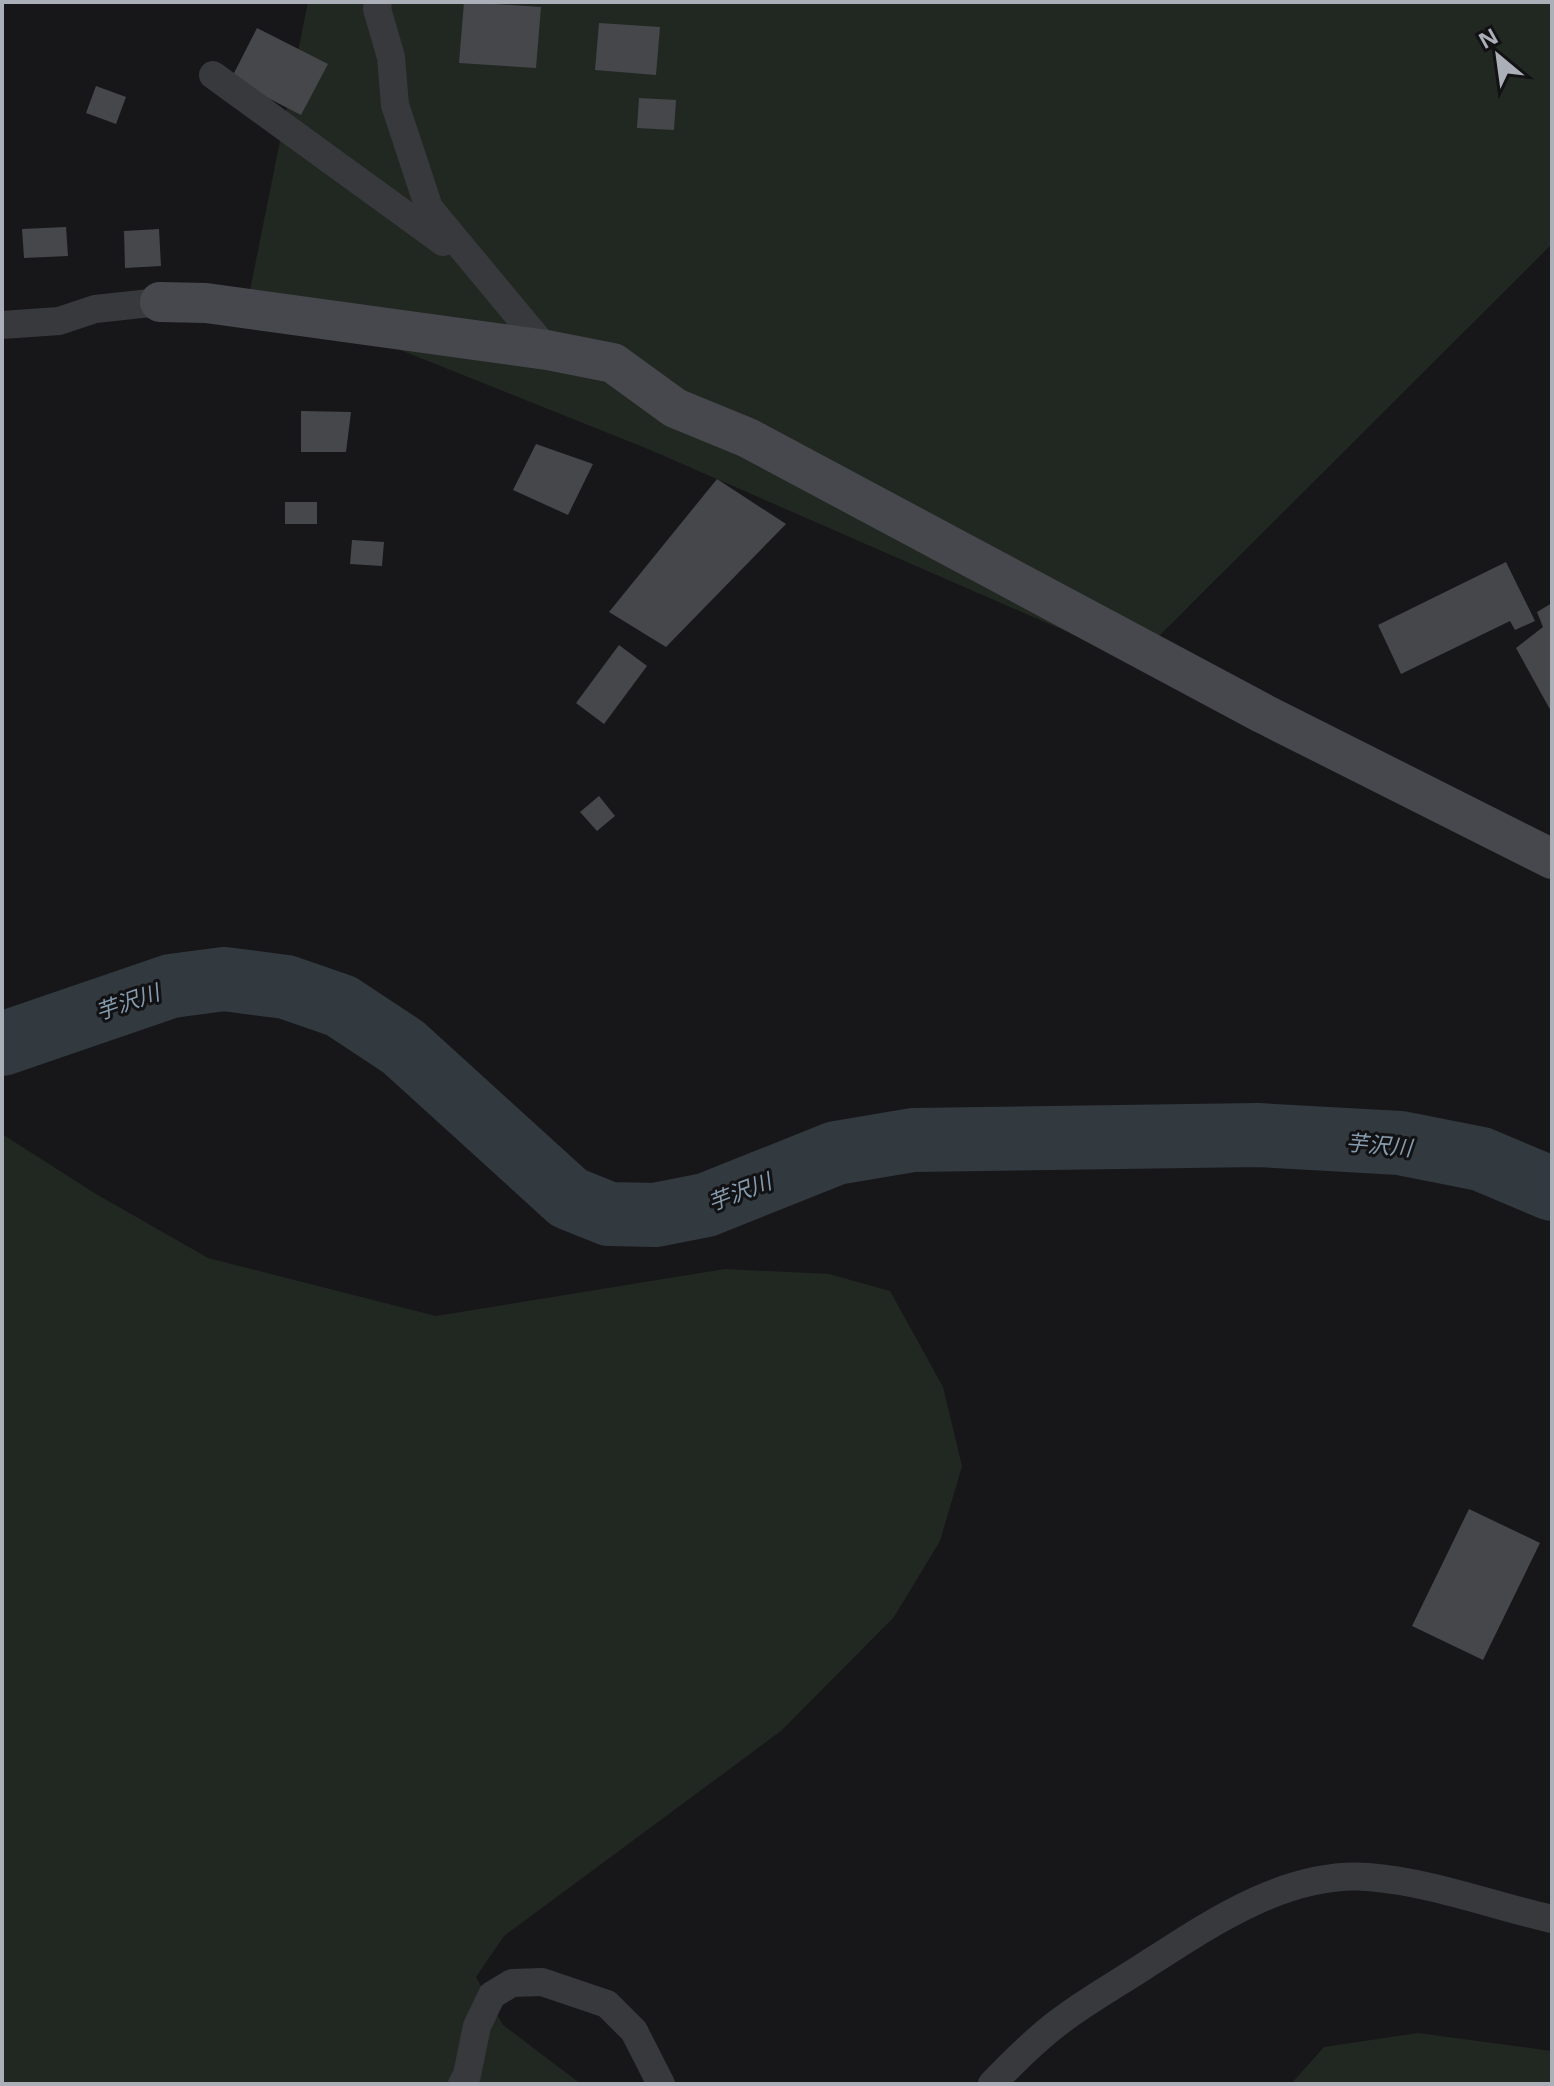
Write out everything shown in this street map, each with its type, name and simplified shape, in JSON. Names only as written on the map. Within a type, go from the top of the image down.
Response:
[{"type":"street","points":[[378,2],[377,9],[391,57],[395,105],[429,208],[547,350]]},
{"type":"street","points":[[213,75],[480,268]]},
{"type":"street","points":[[2,325],[59,321],[95,309],[160,302],[206,303],[547,350],[613,363],[675,408],[748,438],[1264,714],[1552,859]]},
{"type":"street","points":[[992,2084],[1059,2022],[1102,1993],[1212,1922],[1294,1888],[1327,1879],[1367,1877],[1440,1890],[1552,1919]]},
{"type":"street","points":[[462,2084],[467,2075],[477,2026],[492,1995],[512,1983],[542,1982],[607,2004],[634,2031],[661,2084]]},
{"type":"shaded area","points":[[308,2],[1552,2],[1552,244],[1134,661],[648,449],[250,290]]},
{"type":"shaded area","points":[[2,1134],[96,1194],[208,1258],[436,1316],[725,1269],[829,1274],[890,1291],[943,1387],[962,1466],[940,1541],[894,1617],[781,1731],[504,1936],[476,1977],[503,2025],[581,2084],[2,2084]]},
{"type":"shaded area","points":[[1418,2033],[1552,2051],[1552,2084],[1291,2084],[1324,2047]]},
{"type":"building","points":[[464,2],[541,7],[536,68],[459,63]]},
{"type":"building","points":[[599,23],[660,27],[656,75],[595,70]]},
{"type":"building","points":[[257,28],[328,64],[301,115],[231,79]]},
{"type":"building","points":[[96,86],[126,97],[116,124],[86,113]]},
{"type":"building","points":[[639,98],[676,100],[674,130],[637,128]]},
{"type":"building","points":[[66,227],[68,256],[24,258],[22,229]]},
{"type":"building","points":[[159,229],[161,266],[125,268],[124,231]]},
{"type":"building","points":[[301,411],[351,412],[346,452],[301,452]]},
{"type":"building","points":[[536,444],[593,464],[568,515],[513,490]]},
{"type":"building","points":[[717,479],[786,524],[666,647],[609,612]]},
{"type":"building","points":[[285,502],[317,502],[317,524],[285,524]]},
{"type":"building","points":[[352,540],[384,542],[382,566],[350,564]]},
{"type":"building","points":[[1506,562],[1535,621],[1515,630],[1510,621],[1401,674],[1378,625]]},
{"type":"building","points":[[1552,603],[1552,713],[1516,648],[1543,627],[1537,612]]},
{"type":"building","points":[[619,645],[647,666],[604,724],[576,703]]},
{"type":"building","points":[[599,796],[615,816],[597,831],[580,812]]},
{"type":"building","points":[[1469,1509],[1540,1543],[1483,1660],[1412,1626]]},
{"type":"waterway","name":"芋沢川","points":[[2,1044],[171,986],[224,979],[286,987],[341,1006],[403,1047],[569,1198],[609,1214],[655,1215],[706,1205],[836,1153],[913,1140],[1258,1135],[1400,1143],[1481,1159],[1552,1189]]}]
